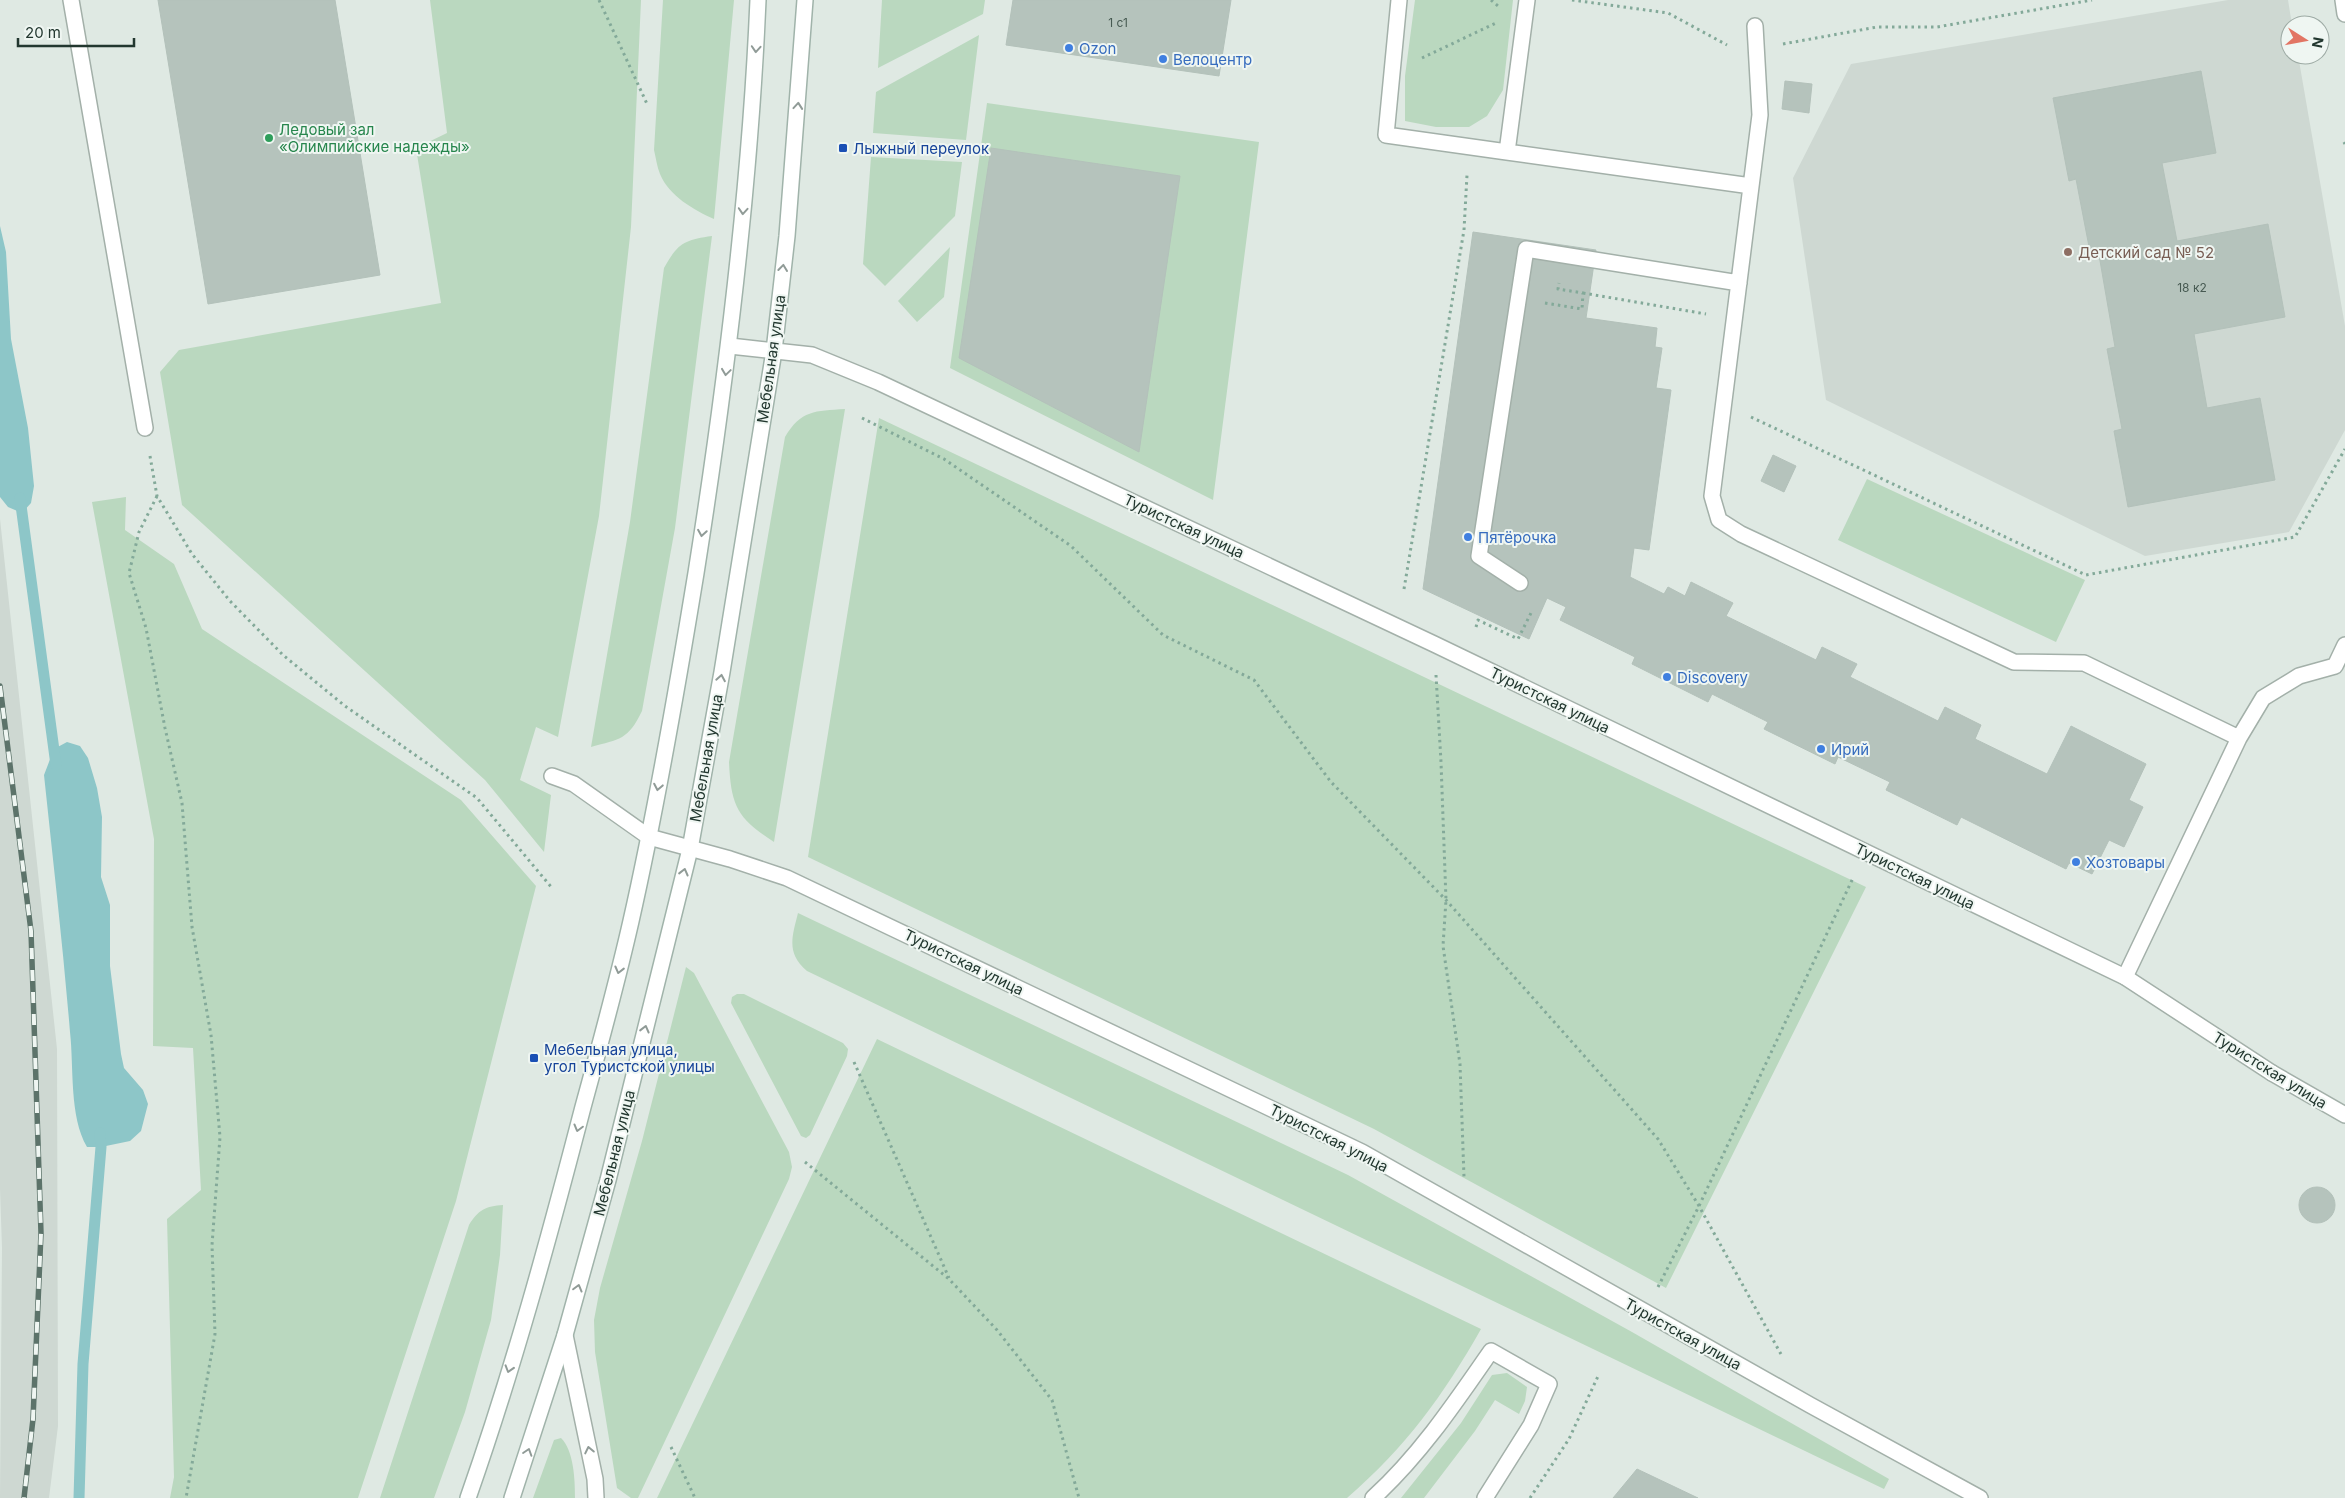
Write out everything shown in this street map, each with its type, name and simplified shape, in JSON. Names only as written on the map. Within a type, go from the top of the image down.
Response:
[{"type":"street","points":[[71,0],[145,428]]},
{"type":"street","points":[[468,1498],[521,1332],[567,1169],[631,923],[649,836],[684,644],[730,346],[742,232],[758,0]]},
{"type":"street","name":"Мебельная улица","points":[[512,1498],[565,1335],[608,1180],[690,849],[722,672],[774,351],[787,236],[805,0]]},
{"type":"street","points":[[1399,0],[1386,135],[1751,186]]},
{"type":"street","points":[[1507,152],[1527,0]]},
{"type":"street","points":[[2343,0],[2345,14]]},
{"type":"street","points":[[1755,26],[1760,115],[1712,496],[1719,520],[1741,534],[2014,662],[2084,663],[2239,738]]},
{"type":"street","points":[[1520,583],[1479,556],[1526,249],[1739,283]]},
{"type":"street","name":"Туристская улица","points":[[730,346],[812,355],[878,382],[1434,644],[2125,977],[2272,1073],[2345,1115]]},
{"type":"street","points":[[2125,977],[2239,738],[2264,698],[2299,676],[2340,668],[2345,645]]},
{"type":"street","name":"Туристская улица","points":[[552,776],[574,784],[649,836],[730,859],[787,878],[1362,1152],[1465,1212],[1980,1498]]},
{"type":"street","points":[[565,1335],[595,1479],[596,1498]]},
{"type":"street","points":[[1373,1498],[1393,1479],[1437,1429],[1491,1351],[1549,1384],[1531,1425],[1485,1498]]},
{"type":"path","points":[[600,0],[648,106]]},
{"type":"path","points":[[1491,0],[1504,10]]},
{"type":"path","points":[[1572,0],[1668,13],[1730,47],[1757,48],[1877,27],[1937,28],[2092,0]]},
{"type":"path","points":[[1415,62],[1502,20]]},
{"type":"path","points":[[1404,589],[1464,230],[1468,146]]},
{"type":"path","points":[[1560,277],[1558,289],[1734,318]]},
{"type":"path","points":[[1518,300],[1582,309],[1583,293]]},
{"type":"path","points":[[1723,404],[2086,575],[2295,537],[2345,449]]},
{"type":"path","points":[[862,418],[944,459],[1071,546],[1163,635],[1254,680],[1331,782],[1446,900],[1658,1139],[1699,1206],[1786,1362]]},
{"type":"path","points":[[145,428],[157,496],[203,567],[230,601],[283,656],[345,706],[477,798],[552,888]]},
{"type":"path","points":[[157,496],[139,532],[129,573],[146,628],[165,728],[182,803],[192,927],[211,1035],[220,1137],[212,1244],[215,1334],[186,1498]]},
{"type":"path","points":[[1476,627],[1478,620],[1518,639],[1532,611]]},
{"type":"path","points":[[1434,644],[1442,762],[1446,900],[1443,946],[1460,1064],[1465,1212]]},
{"type":"path","points":[[1645,1312],[1699,1206],[1866,852]]},
{"type":"path","points":[[854,1062],[949,1279]]},
{"type":"path","points":[[805,1162],[949,1279],[997,1330],[1052,1400],[1079,1498]]},
{"type":"path","points":[[1530,1498],[1569,1439],[1599,1374]]},
{"type":"path","points":[[671,1447],[695,1498]]},
{"type":"shaded area","name":"Детский сад № 52","points":[[2228,0],[2288,0],[2290,15],[2280,15],[2280,65],[2300,65],[2345,326],[2345,430],[2289,532],[2145,556],[1826,400],[1793,178],[1851,64]]},
{"type":"shaded area","points":[[0,519],[57,1049],[58,1426],[49,1498],[0,1498],[2,1248],[0,1189]]},
{"type":"green space","points":[[430,0],[641,0],[631,227],[599,516],[558,737],[536,727],[520,780],[551,795],[544,852],[485,780],[182,505],[160,372],[179,350],[441,303],[416,148],[447,133]]},
{"type":"green space","points":[[663,0],[734,0],[714,219],[690,207],[676,196],[664,182],[657,165],[654,150]]},
{"type":"green space","points":[[882,0],[985,0],[983,14],[878,68]]},
{"type":"green space","points":[[1415,0],[1513,0],[1503,90],[1487,116],[1469,127],[1436,127],[1405,121],[1405,76]]},
{"type":"green space","points":[[979,35],[966,140],[873,133],[876,92]]},
{"type":"green space","points":[[987,103],[1259,142],[1213,500],[950,368]]},
{"type":"green space","points":[[871,157],[962,162],[955,216],[885,286],[863,264]]},
{"type":"green space","points":[[712,236],[675,528],[642,711],[632,728],[622,737],[591,747],[630,522],[664,268],[673,253],[683,244],[695,239]]},
{"type":"green space","points":[[950,247],[944,297],[917,322],[898,301]]},
{"type":"green space","points":[[845,409],[774,842],[752,826],[738,810],[732,790],[729,762],[785,437],[791,428],[803,417],[825,410]]},
{"type":"green space","points":[[879,418],[1866,887],[1666,1288],[1374,1129],[808,857]]},
{"type":"green space","points":[[1867,479],[2085,580],[2056,642],[1838,540]]},
{"type":"green space","points":[[126,497],[125,530],[174,564],[202,629],[461,800],[536,886],[456,1201],[358,1498],[170,1498],[174,1477],[167,1219],[201,1190],[193,1048],[153,1046],[154,839],[92,502]]},
{"type":"green space","points":[[798,913],[1348,1175],[1632,1332],[1889,1479],[1884,1489],[807,971],[800,964],[793,951],[792,944]]},
{"type":"green space","points":[[686,967],[694,973],[789,1152],[792,1167],[789,1179],[638,1498],[631,1498],[617,1488],[595,1352],[594,1320],[600,1288],[642,1141]]},
{"type":"green space","points":[[737,994],[744,994],[843,1043],[848,1049],[847,1056],[810,1135],[806,1138],[801,1136],[731,1003],[732,997]]},
{"type":"green space","points":[[877,1039],[1481,1329],[1422,1420],[1387,1460],[1347,1498],[657,1498]]},
{"type":"green space","points":[[503,1205],[500,1255],[491,1320],[465,1412],[434,1498],[380,1498],[469,1225],[483,1210],[492,1206]]},
{"type":"green space","points":[[1507,1373],[1527,1387],[1525,1401],[1519,1414],[1495,1400],[1475,1431],[1424,1498],[1401,1498],[1461,1423],[1492,1375]]},
{"type":"green space","points":[[561,1438],[569,1450],[571,1458],[575,1498],[533,1498],[554,1440]]},
{"type":"water","points":[[0,226],[6,252],[11,339],[28,428],[34,486],[31,503],[22,513],[8,507],[0,497]]},
{"type":"water","points":[[67,742],[80,746],[88,758],[97,788],[102,817],[101,877],[110,905],[110,966],[121,1054],[124,1068],[143,1090],[148,1104],[141,1131],[130,1141],[101,1147],[87,1147],[77,1121],[61,936],[44,775],[54,749]]},
{"type":"building","name":"Ледовый зал «Олимпийские надежды»","points":[[158,0],[335,0],[380,275],[208,304]]},
{"type":"building","points":[[1013,0],[1231,0],[1219,76],[1006,45]]},
{"type":"building","points":[[2201,71],[2216,153],[2162,163],[2177,241],[2268,224],[2285,317],[2194,334],[2207,408],[2260,398],[2275,480],[2128,507],[2114,431],[2122,429],[2107,349],[2115,347],[2099,255],[2091,257],[2076,179],[2069,181],[2053,98]]},
{"type":"building","points":[[1785,81],[1812,84],[1809,113],[1782,109]]},
{"type":"building","points":[[991,148],[1180,176],[1139,452],[959,358]]},
{"type":"building","points":[[1473,232],[1596,250],[1586,318],[1657,328],[1655,347],[1662,348],[1656,388],[1671,390],[1649,550],[1634,548],[1630,577],[1664,594],[1668,587],[1685,596],[1691,582],[1733,603],[1726,616],[1816,660],[1822,647],[1857,664],[1850,677],[1938,721],[1945,707],[1981,725],[1975,739],[2047,774],[2071,726],[2146,764],[2129,800],[2143,807],[2124,847],[2109,840],[2092,874],[2069,863],[2066,869],[1961,817],[1957,825],[1886,790],[1890,782],[1838,757],[1835,764],[1764,729],[1768,722],[1712,694],[1708,702],[1632,664],[1635,657],[1560,620],[1566,607],[1547,598],[1529,639],[1423,589]]},
{"type":"building","points":[[1773,455],[1796,466],[1784,492],[1761,481]]},
{"type":"building","points":[[2317,1187],[2324,1188],[2330,1192],[2334,1198],[2334,1212],[2330,1218],[2324,1222],[2317,1223],[2310,1222],[2304,1218],[2300,1212],[2299,1205],[2300,1198],[2304,1192],[2310,1188]]},
{"type":"building","points":[[1637,1469],[1698,1498],[1613,1498]]},
{"type":"waterway","points":[[20,498],[56,765]]},
{"type":"waterway","points":[[79,1498],[83,1364],[101,1147],[100,1133]]},
{"type":"railway","points":[[0,686],[31,931],[41,1233],[33,1419],[24,1498]]},
{"type":"place","name":"Ozon","points":[[1069,48]]},
{"type":"place","name":"Велоцентр","points":[[1163,59]]},
{"type":"place","name":"Ледовый зал «Олимпийские надежды»","points":[[269,138]]},
{"type":"place","name":"Лыжный переулок","points":[[843,148]]},
{"type":"place","name":"Детский сад № 52","points":[[2068,252]]},
{"type":"place","name":"Пятёрочка","points":[[1468,537]]},
{"type":"place","name":"Discovery","points":[[1667,677]]},
{"type":"place","name":"Ирий","points":[[1821,749]]},
{"type":"place","name":"Хозтовары","points":[[2076,862]]},
{"type":"place","name":"Мебельная улица, угол Туристской улицы","points":[[534,1058]]}]
